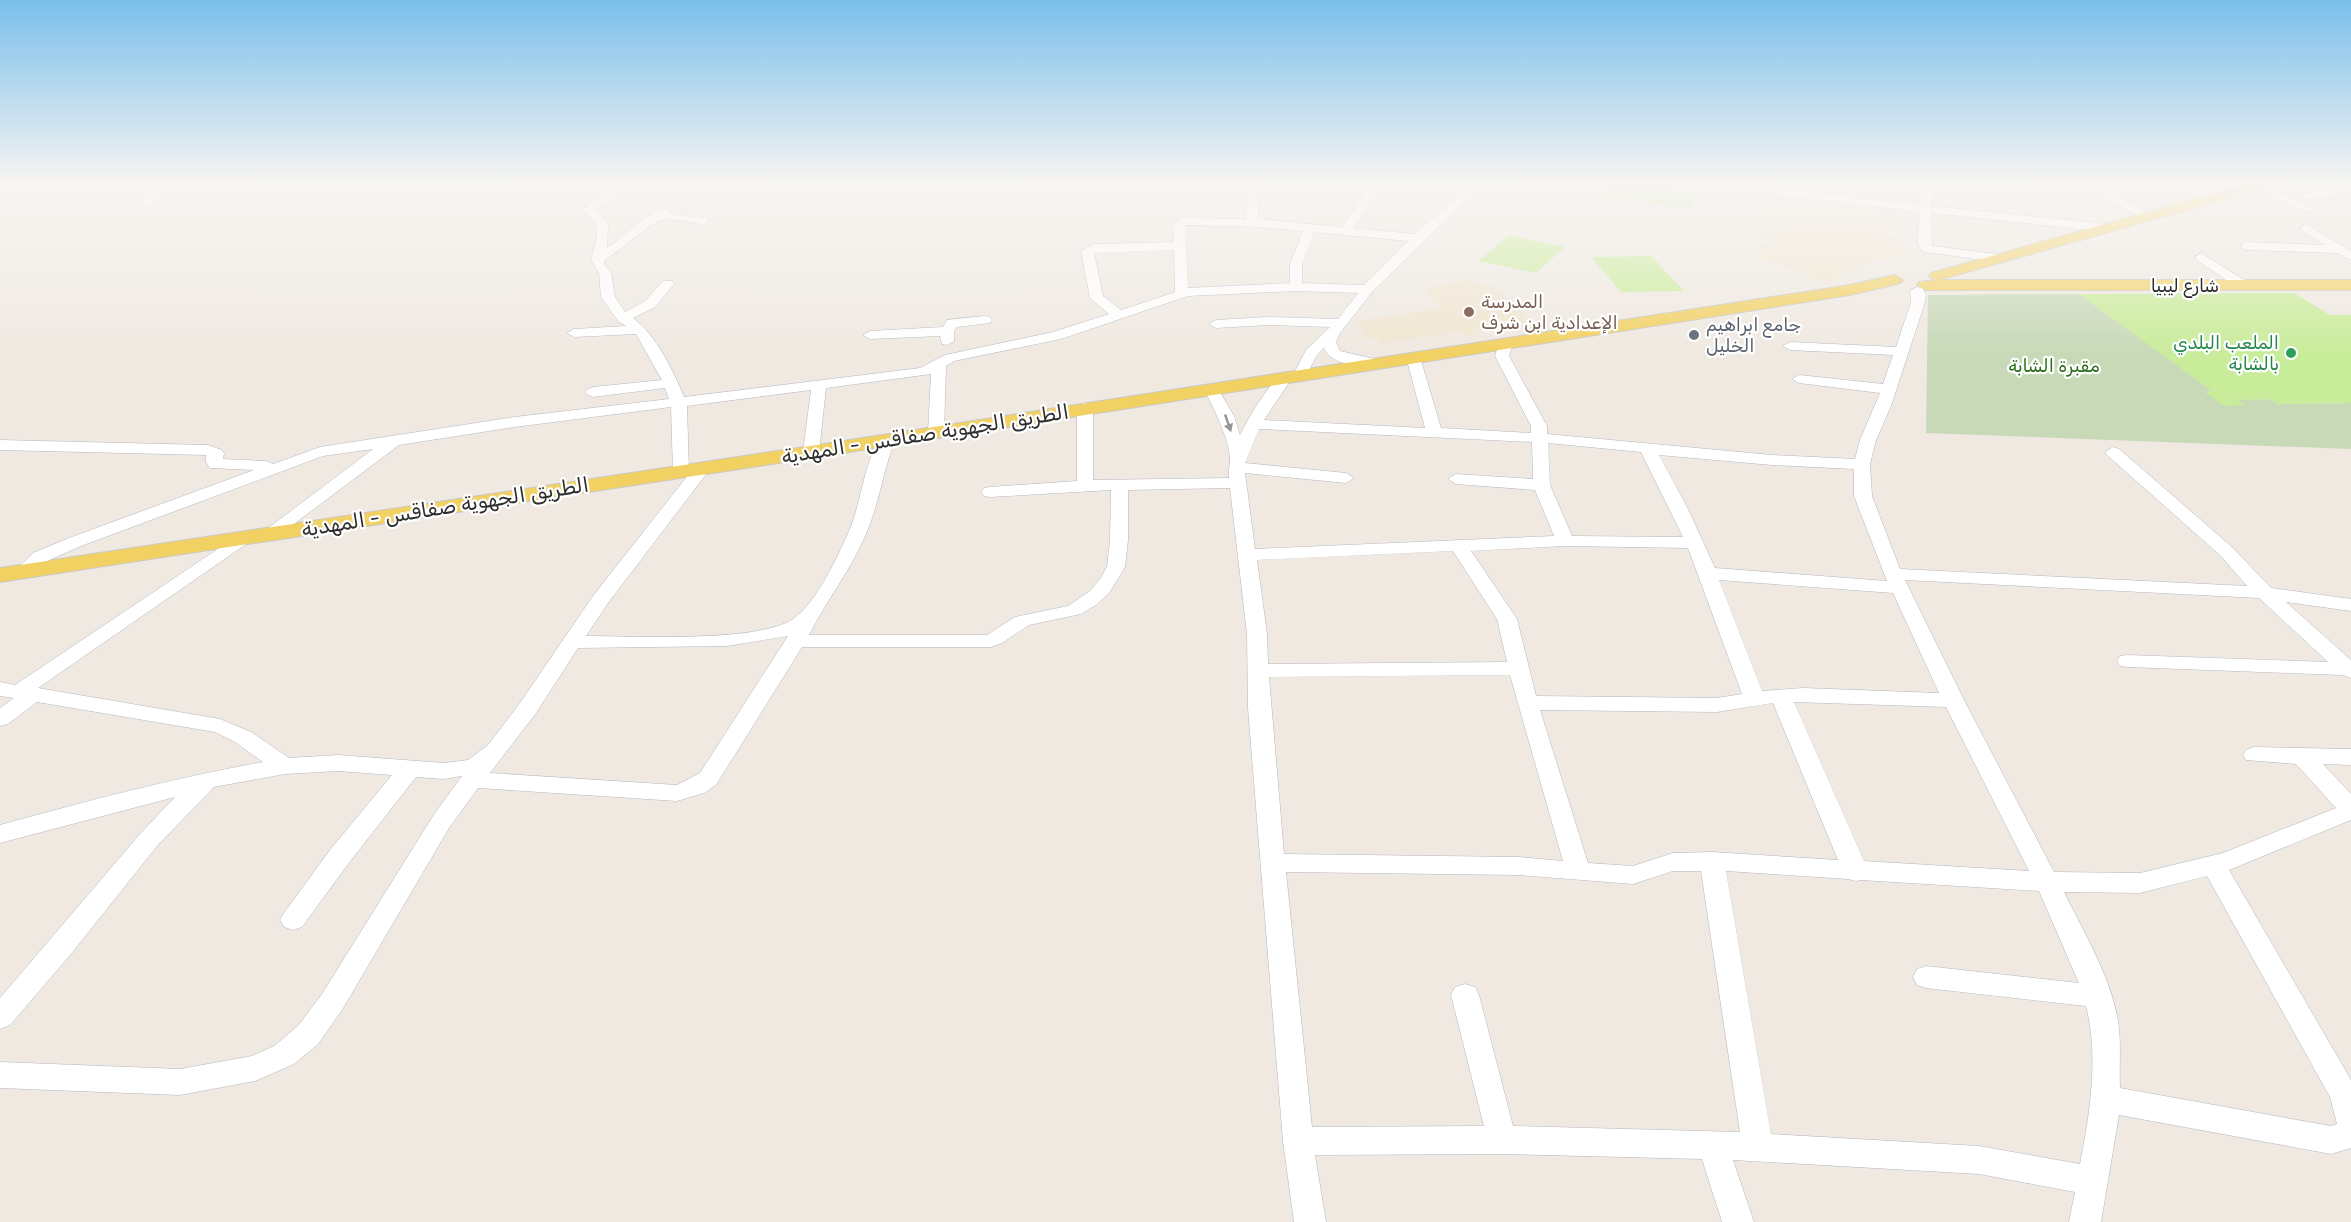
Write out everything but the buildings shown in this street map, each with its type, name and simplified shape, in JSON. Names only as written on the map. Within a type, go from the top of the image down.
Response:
[{"type":"main road","name":"الطريق الجهوية صفاقس - المهدية","points":[[1912,286],[1948,270],[2064,240]]},
{"type":"main road","name":"الطريق الجهوية صفاقس - المهدية","points":[[0,575],[936,433],[1850,290],[1912,286],[1948,270]]},
{"type":"main road","points":[[1948,270],[1995,284]]},
{"type":"main road","name":"شارع ليبيا","points":[[1912,286],[1995,284],[2019,286]]},
{"type":"main road","name":"شارع ليبيا","points":[[1912,286],[2351,285]]},
{"type":"street","points":[[0,1075],[180,1082],[255,1068],[284,1055],[308,1035],[332,1002],[417,860],[471,780],[528,708],[691,470],[679,404],[671,382],[640,330],[623,318],[608,297],[605,272],[597,260],[602,240]]},
{"type":"street","points":[[597,260],[626,240]]},
{"type":"street","points":[[1179,240],[1182,293]]},
{"type":"street","points":[[1296,287],[1296,264],[1305,240]]},
{"type":"street","points":[[1237,469],[1252,424],[1311,353],[1335,332],[1368,289],[1416,240]]},
{"type":"street","points":[[1924,240],[1924,245],[1928,249],[1999,258]]},
{"type":"street","points":[[2324,240],[2351,256]]},
{"type":"street","points":[[1118,314],[1097,298],[1087,251],[1094,248],[1179,246]]},
{"type":"street","points":[[2246,246],[2338,249]]},
{"type":"street","points":[[2201,257],[2244,286]]},
{"type":"street","points":[[623,318],[650,304],[668,284]]},
{"type":"street","points":[[1912,286],[1919,294],[1884,406],[1868,441],[1862,464],[1863,496],[1897,581],[1953,700],[2048,882],[2087,966],[2097,996],[2105,1027],[2106,1099],[2085,1222]]},
{"type":"street","points":[[23,572],[40,558],[75,542],[276,466],[320,452],[515,422],[679,404],[924,372],[944,362],[1056,336],[1182,293],[1296,287],[1368,289]]},
{"type":"street","points":[[936,433],[947,331],[955,322],[985,320]]},
{"type":"street","points":[[1216,324],[1268,321],[1335,332]]},
{"type":"street","points":[[574,333],[640,330]]},
{"type":"street","points":[[870,335],[947,331]]},
{"type":"street","points":[[1335,332],[1334,354],[1342,358],[1374,363]]},
{"type":"street","points":[[1324,372],[1321,363],[1335,332]]},
{"type":"street","points":[[1506,344],[1502,356],[1508,363],[1539,426],[1542,485],[1565,541]]},
{"type":"street","points":[[1790,346],[1900,351]]},
{"type":"street","points":[[1413,357],[1434,433]]},
{"type":"street","points":[[1800,379],[1888,389]]},
{"type":"street","points":[[593,392],[671,382]]},
{"type":"street","points":[[811,452],[819,385]]},
{"type":"street","points":[[1212,390],[1226,416],[1237,469],[1257,634],[1258,671],[1298,1142],[1310,1222]]},
{"type":"street","points":[[1085,408],[1085,484]]},
{"type":"street","points":[[1252,424],[1541,438],[1772,460],[1862,464]]},
{"type":"street","points":[[572,642],[708,641],[767,637],[801,624],[827,590],[862,522],[877,461],[887,440]]},
{"type":"street","points":[[268,534],[394,441]]},
{"type":"street","points":[[0,446],[208,450],[216,453],[214,462],[221,466],[276,466]]},
{"type":"street","points":[[1647,449],[1665,479],[1695,543],[1755,699]]},
{"type":"street","points":[[2113,452],[2227,552],[2265,593],[2350,670]]},
{"type":"street","points":[[990,492],[1085,484],[1120,484],[1237,469],[1346,478]]},
{"type":"street","points":[[1456,479],[1542,485]]},
{"type":"street","points":[[795,641],[991,641],[1001,637],[1018,623],[1078,609],[1097,595],[1117,566],[1120,484]]},
{"type":"street","points":[[0,719],[18,691],[246,538]]},
{"type":"street","points":[[1246,555],[1565,541],[1695,543]]},
{"type":"street","points":[[1459,546],[1505,613],[1527,703],[1578,872]]},
{"type":"street","points":[[1706,573],[2265,593],[2351,605]]},
{"type":"street","points":[[471,780],[639,792],[677,793],[696,787],[711,774],[809,615]]},
{"type":"street","points":[[2127,661],[2350,670]]},
{"type":"street","points":[[1258,671],[1518,668]]},
{"type":"street","points":[[18,691],[231,730],[285,766]]},
{"type":"street","points":[[1527,703],[1717,705],[1780,695],[1953,700]]},
{"type":"street","points":[[1780,695],[1856,872]]},
{"type":"street","points":[[2254,755],[2351,758]]},
{"type":"street","points":[[1275,863],[1519,866],[1578,872],[1633,874],[1673,862],[1712,861],[1856,872],[2048,882],[2140,883],[2212,865],[2253,851],[2351,810],[2301,755]]},
{"type":"street","points":[[0,834],[70,814],[210,780],[285,766],[338,763],[459,769],[474,766],[488,758]]},
{"type":"street","points":[[292,920],[410,768]]},
{"type":"street","points":[[0,1017],[89,914],[157,830],[186,799],[210,780]]},
{"type":"street","points":[[1712,861],[1758,1149]]},
{"type":"street","points":[[2106,1099],[2331,1140],[2350,1134],[2351,1125],[2344,1095],[2284,986],[2212,865]]},
{"type":"street","points":[[1926,977],[2097,996]]},
{"type":"street","points":[[1465,995],[1502,1140]]},
{"type":"street","points":[[1298,1142],[1502,1140],[1713,1145],[1979,1160],[2062,1173],[2093,1182]]},
{"type":"street","points":[[1713,1145],[1738,1222]]},
{"type":"shaded area","points":[[1767,240],[1902,240],[1905,241],[1892,246],[1908,251],[1836,274],[1843,278],[1827,283],[1756,256],[1762,254],[1750,249],[1772,242]]},
{"type":"shaded area","name":"المدرسة الإعدادية ابن شرف","points":[[1472,280],[1479,286],[1488,284],[1528,316],[1520,318],[1526,322],[1484,328],[1486,330],[1475,331],[1478,334],[1466,336],[1462,331],[1380,344],[1377,338],[1369,339],[1358,327],[1362,326],[1357,321],[1443,308],[1425,292],[1433,291],[1428,287]]},
{"type":"green space","points":[[1503,240],[1532,240],[1565,247],[1536,273],[1479,261]]},
{"type":"green space","points":[[1651,256],[1684,291],[1621,292],[1591,257]]},
{"type":"green space","points":[[2294,293],[2330,315],[2351,315],[2351,403],[2277,404],[2270,399],[2238,400],[2244,405],[2224,406],[2205,392],[2212,391],[2079,294]]},
{"type":"green space","name":"مقبرة الشابة","points":[[2079,294],[2213,391],[2206,392],[2243,405],[2236,400],[2270,399],[2277,404],[2351,403],[2351,449],[1926,433],[1928,295]]},
{"type":"place","name":"المدرسة الإعدادية ابن شرف","points":[[1469,312]]},
{"type":"place","name":"جامع ابراهيم الخليل","points":[[1694,335]]},
{"type":"place","name":"الملعب البلدي بالشابة","points":[[2291,353]]}]
